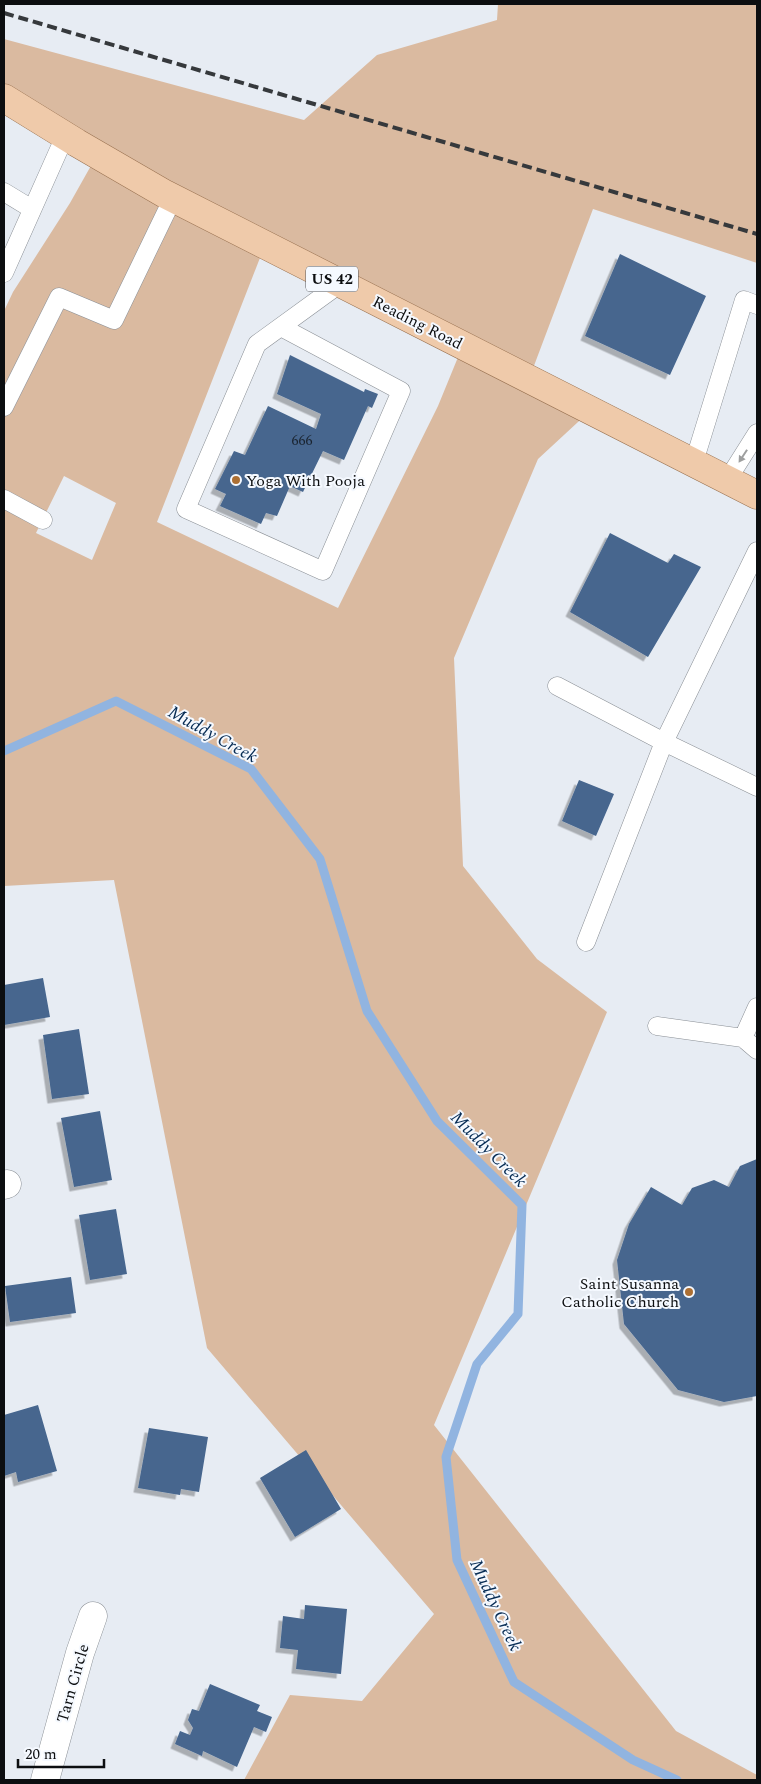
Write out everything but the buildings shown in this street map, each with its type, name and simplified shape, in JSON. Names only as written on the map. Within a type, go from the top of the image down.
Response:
[{"type":"main road","name":"Reading Road","points":[[4,98],[65,136],[173,198],[757,495]]},
{"type":"street","name":"Tarn Circle","points":[[45,1780],[80,1653],[93,1616]]},
{"type":"lane","points":[[4,274],[65,136]]},
{"type":"lane","points":[[4,192],[32,209]]},
{"type":"lane","points":[[4,407],[59,297],[114,320],[173,198]]},
{"type":"lane","points":[[281,327],[402,391],[323,571],[186,510],[257,344],[341,283]]},
{"type":"lane","points":[[694,462],[744,300],[757,305]]},
{"type":"lane","points":[[728,479],[757,433]]},
{"type":"lane","points":[[4,499],[42,520]]},
{"type":"lane","points":[[586,942],[664,742],[757,551]]},
{"type":"lane","points":[[557,686],[664,742],[757,787]]},
{"type":"lane","points":[[743,1038],[757,1007]]},
{"type":"lane","points":[[657,1026],[743,1038],[757,1050]]},
{"type":"shaded area","points":[[498,4],[757,4],[757,263],[593,209],[529,379],[591,410],[538,459],[454,658],[463,866],[537,959],[607,1012],[434,1425],[676,1731],[757,1775],[757,1780],[244,1780],[290,1695],[362,1701],[434,1614],[207,1348],[114,880],[4,886],[4,311],[13,292],[70,203],[97,155],[4,96],[4,39],[304,120],[377,55],[497,20]],"holes":[[[265,245],[463,345],[438,406],[338,608],[157,522]],[[64,476],[116,503],[92,560],[36,533]]]},
{"type":"waterway","name":"Muddy Creek","points":[[4,751],[116,701],[251,769],[320,859],[367,1011],[437,1121],[522,1205],[518,1314],[477,1364],[446,1457],[457,1560],[514,1682],[633,1760],[677,1780]]},
{"type":"railway","points":[[4,13],[757,234]]},
{"type":"place","name":"Yoga With Pooja","points":[[236,480]]},
{"type":"place","name":"Saint Susanna Catholic Church","points":[[689,1292]]}]
